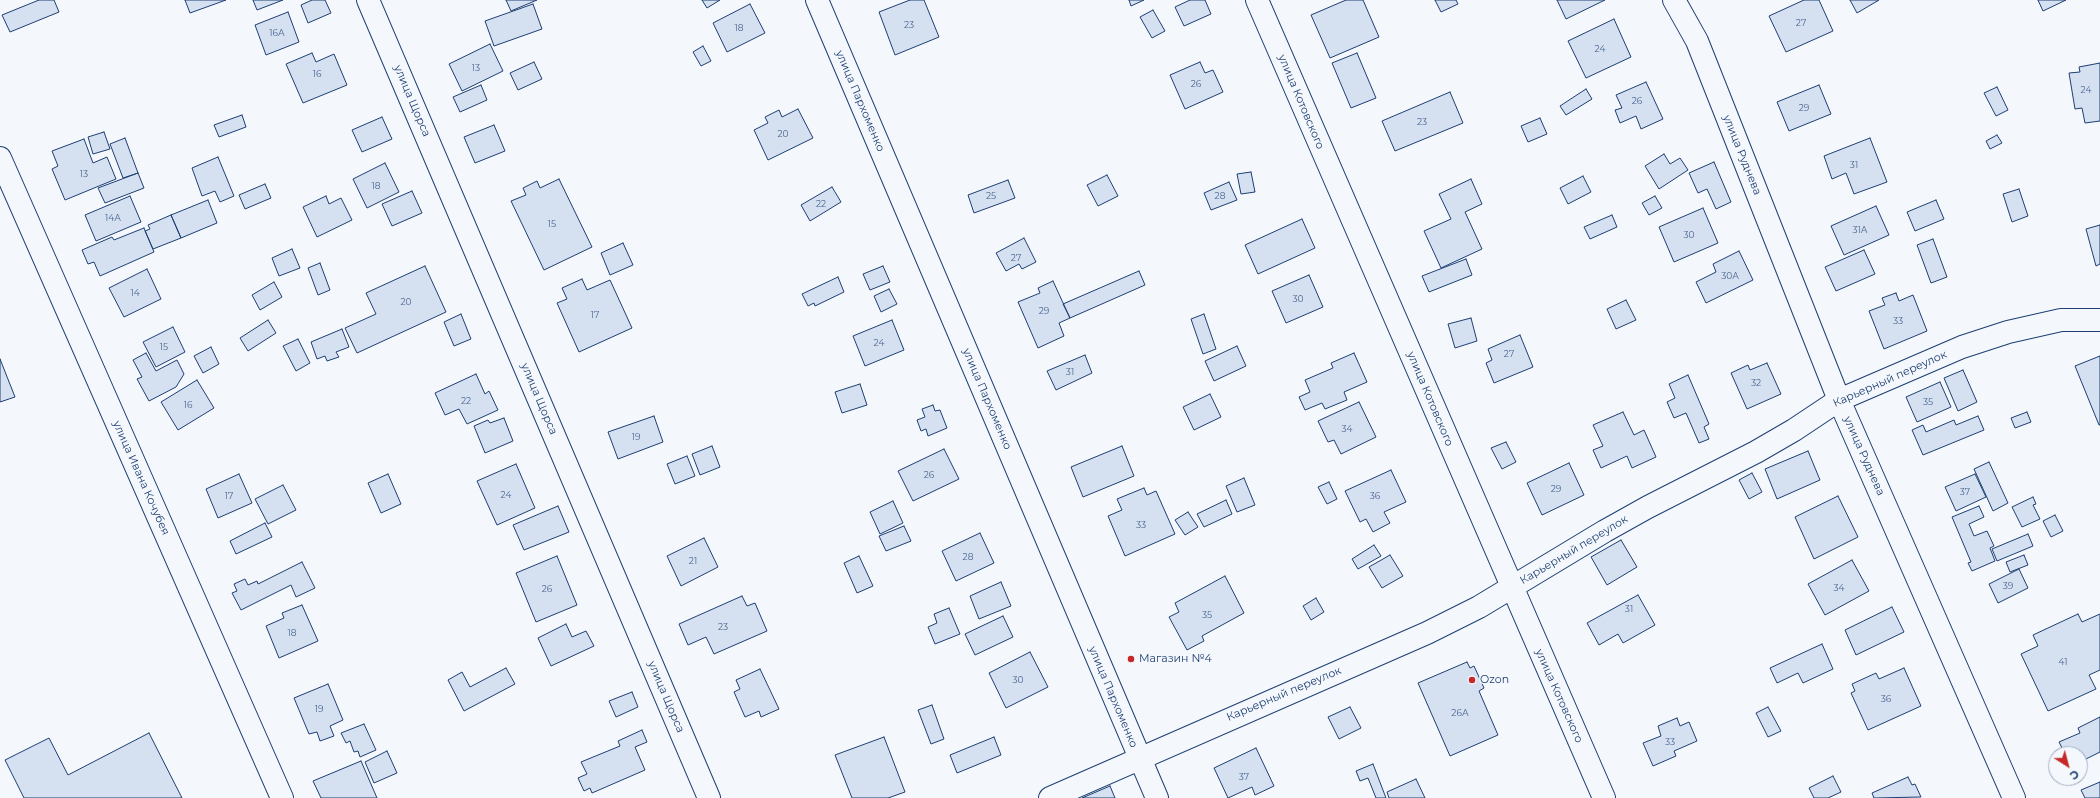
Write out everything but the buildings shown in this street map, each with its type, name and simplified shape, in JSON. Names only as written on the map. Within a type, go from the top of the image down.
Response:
[{"type":"street","name":"улица Щорса","points":[[368,0],[709,798]]},
{"type":"street","name":"улица Пархоменко","points":[[817,0],[1157,798]]},
{"type":"street","name":"улица Котовского","points":[[1257,0],[1604,798]]},
{"type":"street","name":"улица Руднева","points":[[1674,0],[1697,41],[1839,400],[2014,798]]},
{"type":"street","name":"улица Ивана Кочубея","points":[[0,158],[282,798]]},
{"type":"street","name":"Карьерный переулок","points":[[1050,798],[1139,757],[1427,633],[1479,608],[1648,507],[1775,441],[1839,400],[1962,348],[2008,332],[2061,320],[2100,320]]},
{"type":"place","name":"Магазин №4","points":[[1131,659]]},
{"type":"place","name":"Ozon","points":[[1472,680]]}]
